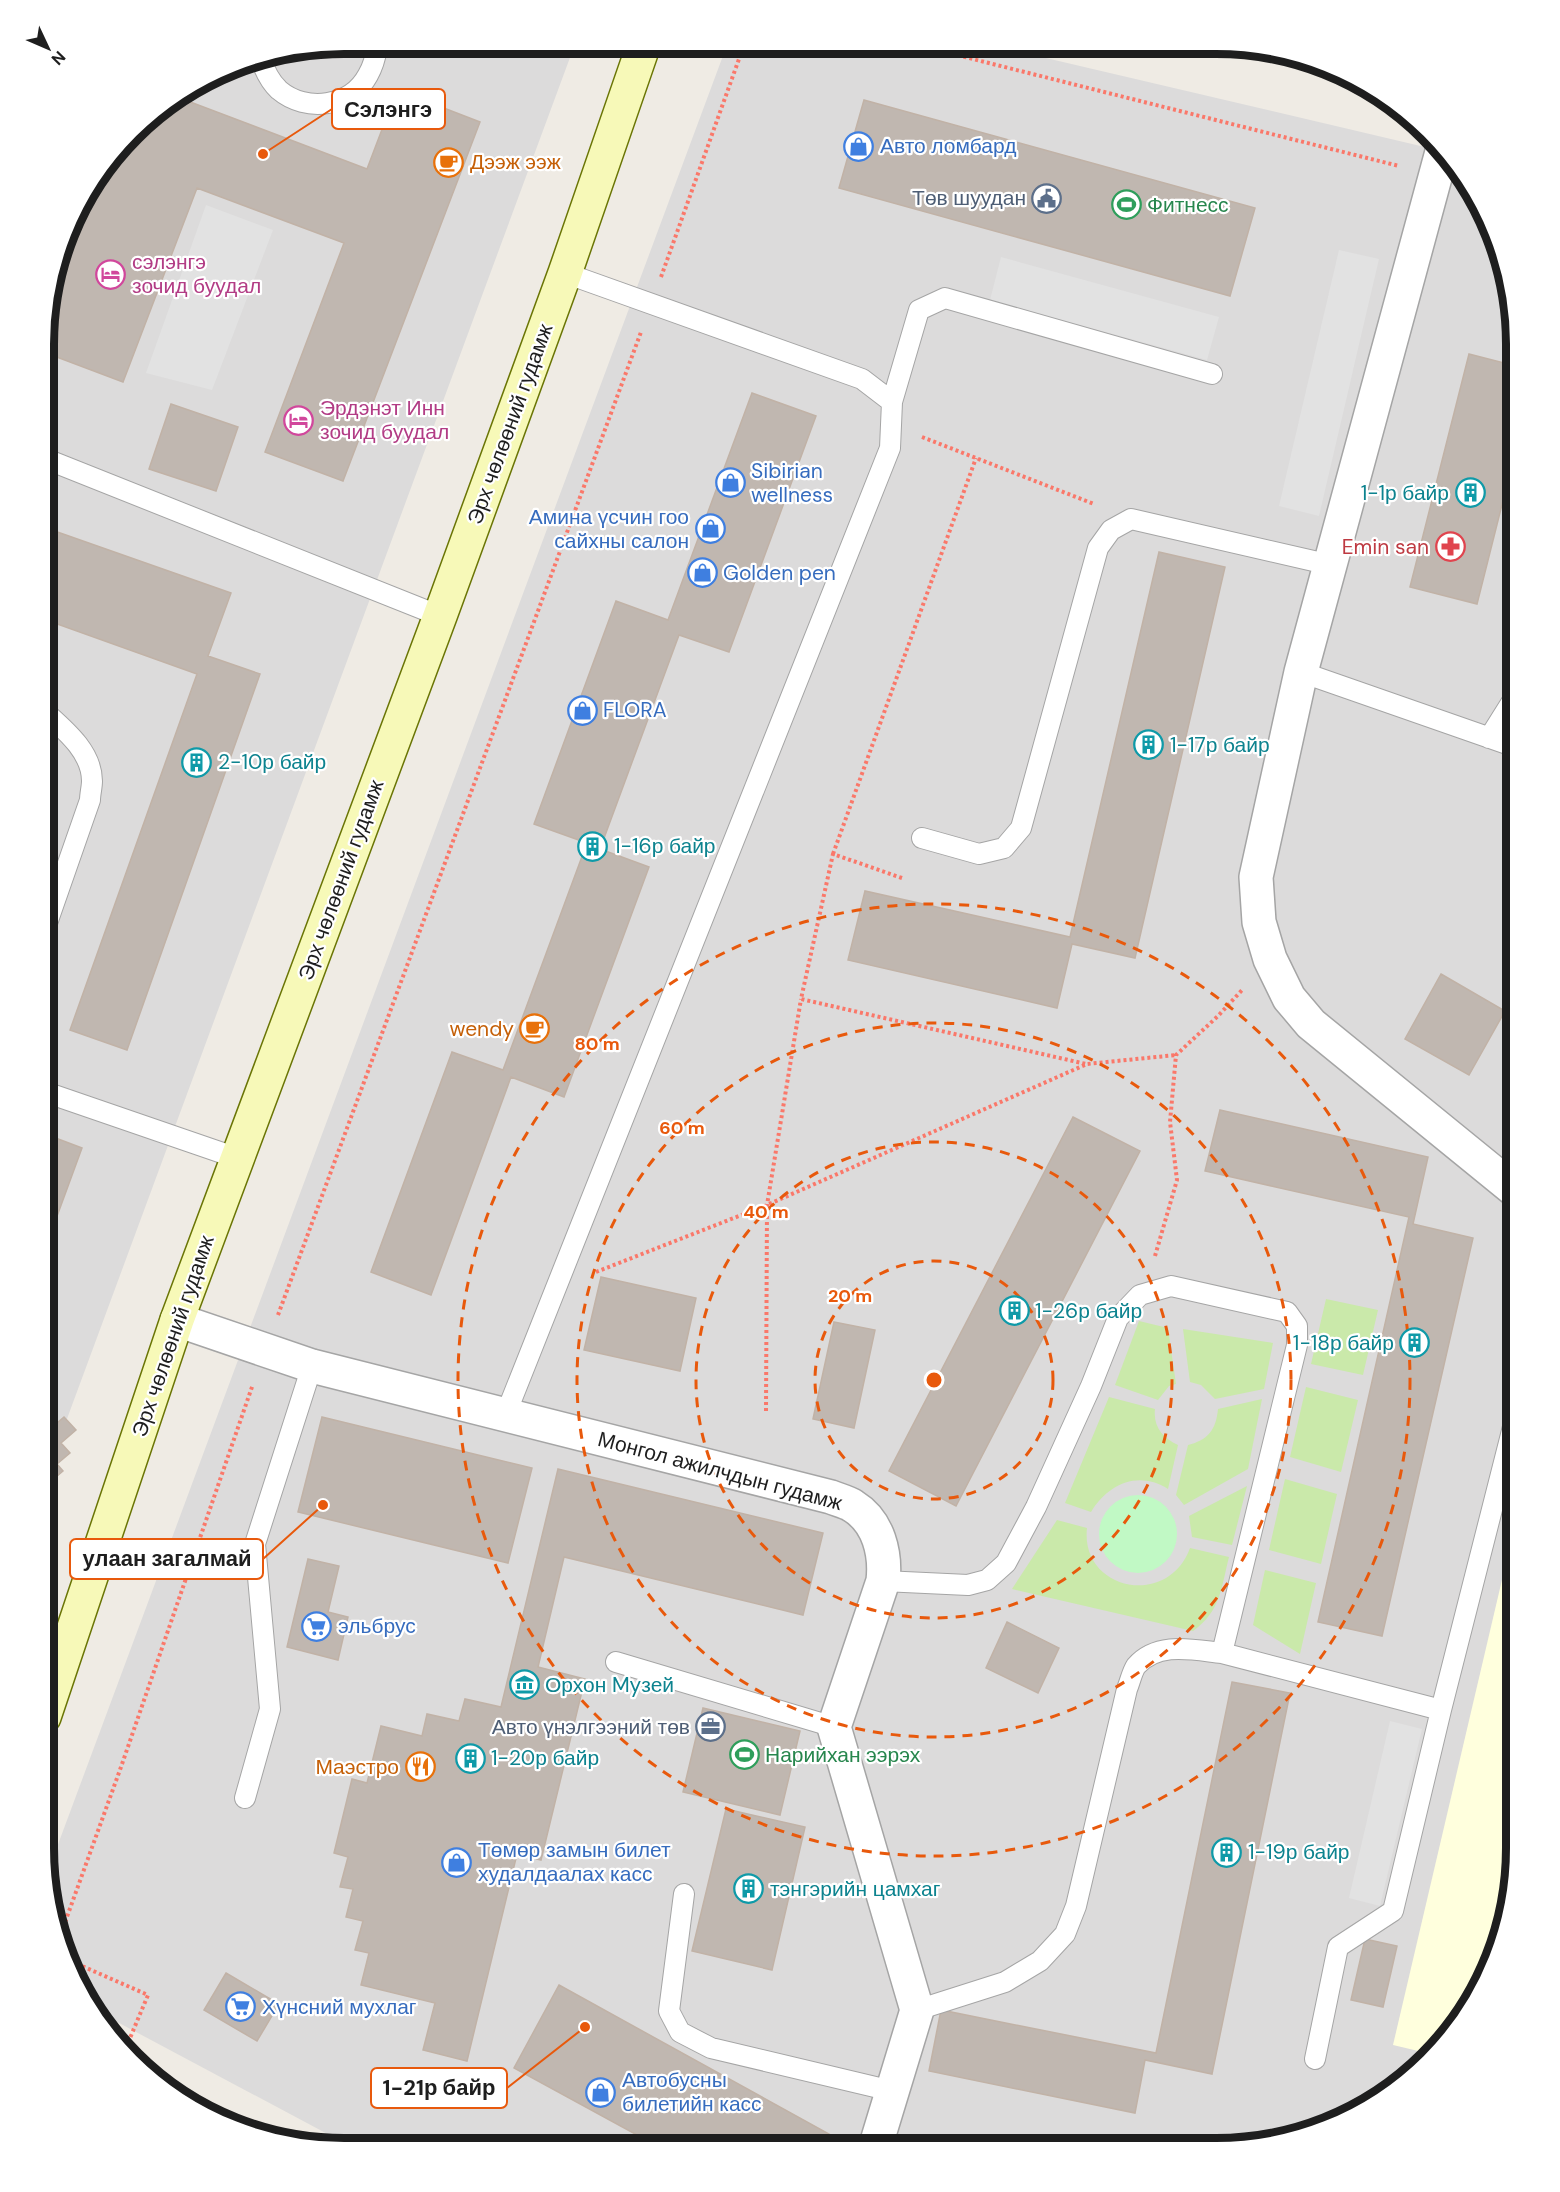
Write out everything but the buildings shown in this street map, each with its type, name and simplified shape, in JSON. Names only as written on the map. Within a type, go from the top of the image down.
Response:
[{"type":"main road","name":"Эрх чөлөөний гудамж","points":[[54,1687],[177,1320],[440,616],[565,273],[641,54]]},
{"type":"street","points":[[1440,162],[1301,672],[1256,877],[1259,922],[1270,959],[1289,998],[1311,1024],[1506,1183]]},
{"type":"street","name":"Монгол ажилчдын гудамж","points":[[177,1320],[312,1366],[831,1497],[854,1506],[871,1523],[881,1544],[885,1565],[883,1581],[834,1727]]},
{"type":"street","points":[[834,1727],[917,2010],[878,2138]]},
{"type":"lane","points":[[263,66],[266,74],[278,89],[296,100],[316,105],[336,102],[354,92],[368,76],[376,54]]},
{"type":"lane","points":[[565,273],[862,379],[892,402]]},
{"type":"lane","points":[[505,1416],[890,448],[892,402],[919,310],[945,298],[1212,374]]},
{"type":"lane","points":[[54,462],[440,616]]},
{"type":"lane","points":[[922,838],[979,854],[1004,848],[1021,828],[1098,548],[1111,530],[1131,519],[1331,565]]},
{"type":"lane","points":[[1301,672],[1506,744]]},
{"type":"lane","points":[[1489,738],[1506,711]]},
{"type":"lane","points":[[54,721],[69,735],[87,759],[92,780],[90,800],[54,903]]},
{"type":"lane","points":[[54,1095],[237,1158]]},
{"type":"lane","points":[[883,1581],[968,1585],[987,1580],[1006,1563],[1036,1507],[1118,1318],[1140,1295],[1171,1286],[1287,1312],[1297,1326],[1297,1345],[1222,1653]]},
{"type":"lane","points":[[245,1798],[270,1709],[255,1544],[312,1366]]},
{"type":"lane","points":[[1315,2059],[1338,1947],[1393,1911],[1506,1454]]},
{"type":"lane","points":[[917,2010],[1005,1983],[1040,1961],[1065,1934],[1076,1906],[1127,1689],[1135,1668],[1152,1654],[1176,1648],[1222,1653],[1441,1710]]},
{"type":"lane","points":[[616,1662],[834,1727]]},
{"type":"lane","points":[[684,1894],[669,2011],[680,2032],[711,2048],[892,2091]]},
{"type":"path","points":[[64,1924],[121,1767],[264,1350],[741,54]]},
{"type":"path","points":[[957,54],[1440,162]]},
{"type":"path","points":[[891,424],[1131,519]]},
{"type":"path","points":[[766,1410],[767,1205],[801,999],[833,854],[976,458]]},
{"type":"path","points":[[833,854],[902,878]]},
{"type":"path","points":[[556,1287],[767,1205],[1087,1064],[1176,1055],[1218,1016],[1270,959]]},
{"type":"path","points":[[801,999],[1087,1064]]},
{"type":"path","points":[[1155,1256],[1178,1180],[1170,1122],[1176,1055]]},
{"type":"path","points":[[79,1965],[148,1995],[128,2042]]},
{"type":"shaded area","points":[[571,54],[54,1454],[54,344],[56,306],[69,251],[84,216],[103,183],[139,139],[183,103],[233,76],[269,64],[306,56]]},
{"type":"shaded area","points":[[724,54],[1029,54],[1429,148],[1457,183],[1484,233],[1496,269],[1504,306],[1506,344],[1506,1848],[1504,1886],[1491,1941],[1467,1993],[1434,2039],[1407,2066],[1361,2099],[1309,2123],[1254,2136],[1216,2138],[334,2137],[109,2018],[84,1976],[69,1941],[56,1886],[54,1854]]},
{"type":"shaded area","points":[[206,205],[273,230],[212,390],[146,373]]},
{"type":"shaded area","points":[[1339,250],[1379,259],[1319,516],[1279,506]]},
{"type":"shaded area","points":[[1001,257],[1219,317],[1207,360],[990,300]]},
{"type":"shaded area","points":[[1506,1563],[1506,1848],[1504,1886],[1496,1923],[1484,1959],[1467,1993],[1434,2039],[1422,2052],[1393,2045]]},
{"type":"shaded area","points":[[1390,1721],[1422,1729],[1380,1906],[1349,1898]]},
{"type":"green space","points":[[1326,1299],[1378,1310],[1363,1375],[1311,1364]]},
{"type":"green space","points":[[1139,1321],[1168,1328],[1176,1384],[1169,1386],[1158,1400],[1115,1385]]},
{"type":"green space","points":[[1183,1329],[1273,1343],[1264,1389],[1215,1399],[1201,1385],[1190,1382]]},
{"type":"green space","points":[[1306,1387],[1358,1400],[1341,1472],[1290,1457]]},
{"type":"green space","points":[[1109,1397],[1155,1409],[1157,1426],[1160,1431],[1178,1445],[1168,1489],[1157,1483],[1146,1481],[1125,1483],[1106,1494],[1091,1512],[1065,1503]]},
{"type":"green space","points":[[1262,1399],[1248,1469],[1184,1505],[1176,1495],[1188,1445],[1201,1440],[1210,1433],[1218,1409]]},
{"type":"green space","points":[[1285,1479],[1337,1494],[1321,1564],[1269,1550]]},
{"type":"green space","points":[[1247,1486],[1232,1545],[1192,1537],[1189,1516]]},
{"type":"green space","points":[[1138,1495],[1153,1498],[1166,1506],[1174,1519],[1177,1534],[1174,1549],[1166,1562],[1153,1570],[1138,1573],[1123,1570],[1110,1562],[1102,1549],[1099,1534],[1102,1519],[1110,1506],[1123,1498]]},
{"type":"green space","points":[[1057,1520],[1087,1528],[1089,1549],[1097,1566],[1111,1578],[1128,1584],[1146,1585],[1164,1579],[1179,1567],[1190,1548],[1229,1557],[1215,1607],[1193,1631],[1012,1589]]},
{"type":"green space","points":[[1265,1570],[1316,1583],[1300,1654],[1253,1625]]},
{"type":"place","name":"Авто ломбард","points":[[859,146]]},
{"type":"place","name":"Сэлэнгэ","points":[[263,154]]},
{"type":"place","name":"Дээж ээж","points":[[449,162]]},
{"type":"place","name":"Төв шуудан","points":[[1047,198]]},
{"type":"place","name":"Фитнесс","points":[[1126,205]]},
{"type":"place","name":"сэлэнгэ зочид буудал","points":[[111,274]]},
{"type":"place","name":"Эрдэнэт Инн зочид буудал","points":[[299,420]]},
{"type":"place","name":"Sibirian wellness","points":[[730,483]]},
{"type":"place","name":"1-1р байр","points":[[1470,493]]},
{"type":"place","name":"Амина үсчин гоо сайхны салон","points":[[710,529]]},
{"type":"place","name":"Emin san","points":[[1450,547]]},
{"type":"place","name":"Golden pen","points":[[702,573]]},
{"type":"place","name":"FLORA","points":[[582,710]]},
{"type":"place","name":"1-17р байр","points":[[1149,745]]},
{"type":"place","name":"2-10р байр","points":[[197,762]]},
{"type":"place","name":"1-16р байр","points":[[593,846]]},
{"type":"place","name":"wendy","points":[[535,1029]]},
{"type":"place","name":"1-26р байр","points":[[1014,1311]]},
{"type":"place","name":"1-18р байр","points":[[1415,1343]]},
{"type":"place","name":"улаан загалмай","points":[[323,1505]]},
{"type":"place","name":"эльбрус","points":[[317,1626]]},
{"type":"place","name":"Орхон Myзей","points":[[524,1685]]},
{"type":"place","name":"Авто үнэлгээний төв","points":[[711,1727]]},
{"type":"place","name":"Нарийхан ээрэх","points":[[744,1755]]},
{"type":"place","name":"1-20р байр","points":[[470,1758]]},
{"type":"place","name":"Маэстро","points":[[420,1767]]},
{"type":"place","name":"1-19р байр","points":[[1227,1852]]},
{"type":"place","name":"Төмөр замын билет худалдаалах касс","points":[[457,1862]]},
{"type":"place","name":"тэнгэрийн цамхаг","points":[[749,1889]]},
{"type":"place","name":"Хүнсний мухлаг","points":[[241,2007]]},
{"type":"place","name":"1-21р байр","points":[[585,2027]]},
{"type":"place","name":"Автобусны билетийн касс","points":[[601,2092]]}]
